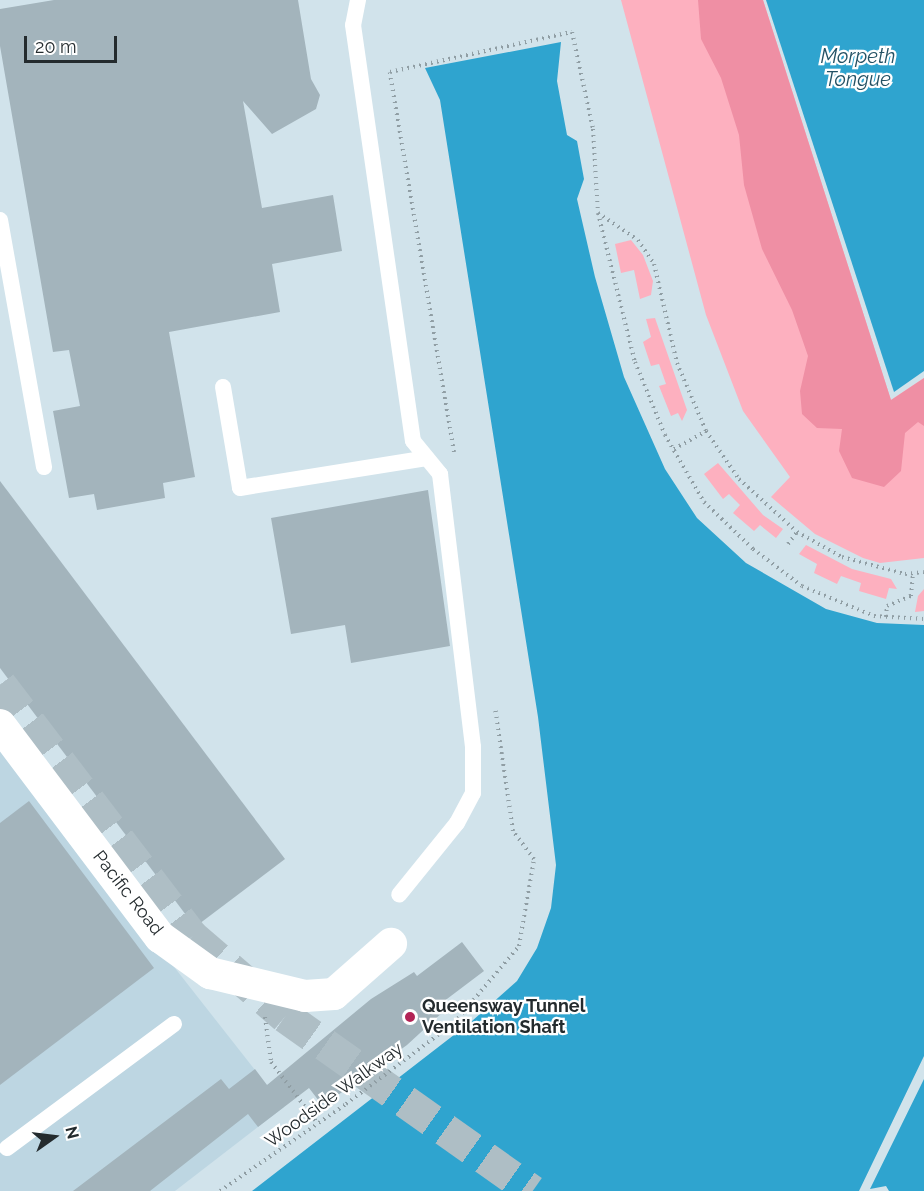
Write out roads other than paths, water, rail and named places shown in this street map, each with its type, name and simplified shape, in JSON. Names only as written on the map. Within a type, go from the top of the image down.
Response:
[{"type":"street","name":"Pacific Road","points":[[0,725],[160,937],[210,972],[260,987],[305,996],[334,994],[391,944]]},
{"type":"lane","points":[[358,0],[353,25],[411,430],[413,441],[440,474],[473,747],[473,793],[457,823],[399,895]]},
{"type":"lane","points":[[0,220],[44,467]]},
{"type":"lane","points":[[224,387],[240,488],[427,458]]},
{"type":"lane","points":[[2,1146],[174,1024]]},
{"type":"water","name":"Morpeth Tongue","points":[[766,0],[924,0],[924,371],[894,392]]},
{"type":"water","points":[[561,42],[557,81],[567,135],[577,141],[584,179],[577,199],[595,277],[624,377],[665,469],[697,518],[746,563],[826,609],[877,623],[924,625],[924,1191],[252,1191],[472,1021],[517,981],[537,948],[551,908],[556,865],[538,717],[440,100],[425,68]]},
{"type":"tunnel","points":[[0,684],[192,936],[285,1016],[532,1191]]},
{"type":"place","name":"Queensway Tunnel Ventilation Shaft","points":[[410,1017]]}]
